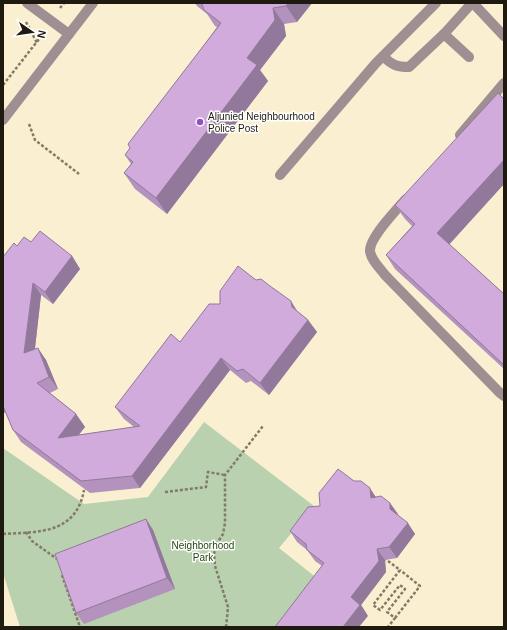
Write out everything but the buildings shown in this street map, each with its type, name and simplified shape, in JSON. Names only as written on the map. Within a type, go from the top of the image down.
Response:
[{"type":"street","points":[[27,3],[69,34]]},
{"type":"street","points":[[3,120],[93,3]]},
{"type":"street","points":[[280,175],[376,63],[384,57],[436,3]]},
{"type":"street","points":[[384,57],[391,64],[398,67],[409,67],[444,34],[472,3],[504,36]]},
{"type":"street","points":[[444,34],[469,57]]},
{"type":"street","points":[[453,144],[504,83]]},
{"type":"street","points":[[412,192],[376,234],[370,250],[374,260],[390,281],[504,396]]},
{"type":"path","points":[[3,85],[37,43],[64,3]]},
{"type":"path","points":[[29,124],[35,140],[79,174]]},
{"type":"path","points":[[226,627],[228,607],[215,566],[214,554],[216,545],[223,534],[225,523],[225,475],[263,426]]},
{"type":"path","points":[[165,492],[206,487],[208,472],[225,475]]},
{"type":"path","points":[[3,534],[46,531],[62,524],[74,514],[79,507],[84,490]]},
{"type":"path","points":[[26,532],[32,541],[57,558],[59,565]]},
{"type":"path","points":[[382,557],[420,586],[388,627]]},
{"type":"path","points":[[395,618],[387,612],[405,589],[400,585],[380,610],[374,605],[400,570]]},
{"type":"path","points":[[61,572],[80,627]]},
{"type":"green space","name":"Neighborhood Park","points":[[204,422],[314,506],[279,548],[318,579],[281,627],[20,627],[3,573],[3,448],[84,504],[148,497]]},
{"type":"place","name":"Aljunied Neighbourhood Police Post","points":[[200,122]]}]
